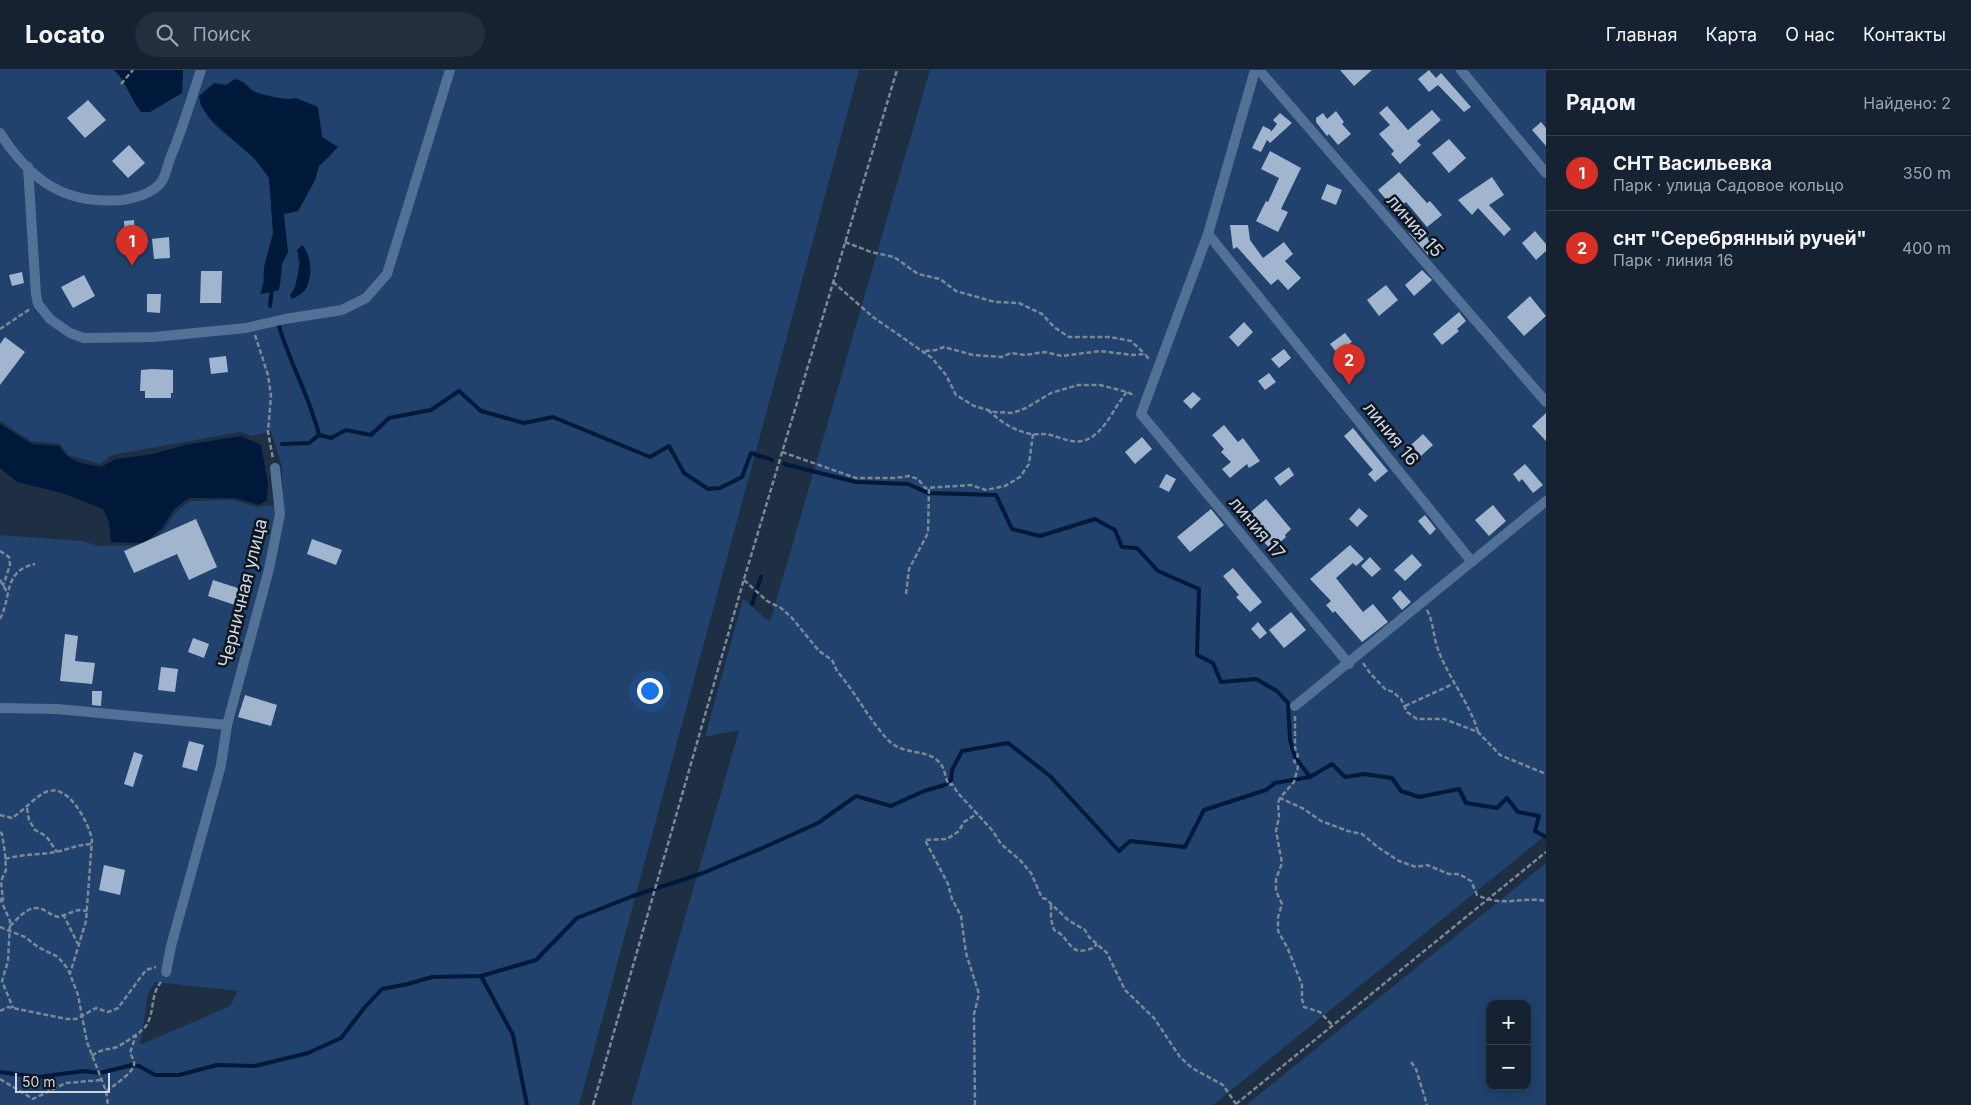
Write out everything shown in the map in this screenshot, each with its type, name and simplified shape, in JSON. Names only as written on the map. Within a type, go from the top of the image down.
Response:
[{"type":"street","points":[[0,133],[11,150],[42,181],[61,193],[105,201],[135,198],[147,194],[162,182],[180,135],[200,70]]},
{"type":"street","points":[[28,167],[38,304],[57,325],[84,338],[154,337],[251,326],[342,310],[366,298],[388,274],[450,70]]},
{"type":"street","points":[[1146,402],[1208,234],[1255,70]]},
{"type":"street","name":"линия 15","points":[[1260,70],[1546,402]]},
{"type":"street","points":[[1461,70],[1546,173]]},
{"type":"street","name":"линия 16","points":[[1208,234],[1472,562]]},
{"type":"street","name":"линия 17","points":[[1146,402],[1141,414],[1349,664]]},
{"type":"street","name":"Черничная улица","points":[[166,972],[171,946],[221,765],[227,725],[269,569],[280,514],[275,468]]},
{"type":"street","points":[[1295,706],[1349,664],[1546,501]]},
{"type":"street","points":[[0,708],[56,709],[227,725]]},
{"type":"path","points":[[121,84],[133,70]]},
{"type":"path","points":[[593,1105],[744,580],[897,70]]},
{"type":"path","points":[[845,242],[871,252],[894,257],[918,274],[940,278],[956,291],[995,302],[1019,302],[1042,314],[1054,327],[1069,336],[1131,341],[1158,369]]},
{"type":"path","points":[[833,282],[873,317],[932,358],[946,375],[956,395],[974,406],[1013,413],[1050,394],[1078,385],[1100,385],[1127,392],[1146,402]]},
{"type":"path","points":[[0,329],[38,304]]},
{"type":"path","points":[[251,326],[268,375],[271,396],[268,432],[275,468]]},
{"type":"path","points":[[924,352],[944,347],[973,355],[1002,357],[1011,353],[1024,355],[1046,352],[1062,356],[1100,351],[1133,355],[1145,354]]},
{"type":"path","points":[[987,409],[1001,422],[1017,430],[1033,434],[1049,434],[1063,440],[1082,441],[1091,438],[1105,426],[1117,403],[1127,392]]},
{"type":"path","points":[[782,452],[856,478],[909,476],[918,479],[925,488],[971,485],[986,490],[1005,486],[1020,477],[1030,464],[1033,434]]},
{"type":"path","points":[[906,594],[909,570],[928,533],[929,488]]},
{"type":"path","points":[[0,551],[9,557],[10,565],[3,586]]},
{"type":"path","points":[[0,619],[7,604],[7,593],[15,575],[24,568],[35,564]]},
{"type":"path","points":[[0,580],[7,593]]},
{"type":"path","points":[[744,580],[767,601],[782,608],[804,630],[819,652],[832,660],[837,671],[877,728],[891,743],[898,749],[937,760],[945,771],[946,780],[949,785],[952,784],[992,830],[1001,844],[1020,860],[1031,873],[1042,898],[1046,899],[1068,920],[1085,930],[1089,937],[1107,953],[1125,990],[1154,1018],[1180,1057],[1192,1068],[1224,1085],[1236,1105],[1546,852]]},
{"type":"path","points":[[1424,602],[1432,620],[1438,652],[1453,684],[1475,720],[1478,732]]},
{"type":"path","points":[[1358,656],[1370,674],[1385,689],[1393,692],[1401,699],[1407,712],[1417,719],[1444,719],[1478,732],[1500,755],[1546,774]]},
{"type":"path","points":[[1404,706],[1453,684]]},
{"type":"path","points":[[1295,706],[1294,737],[1298,756],[1294,761],[1298,767],[1294,782],[1278,803],[1279,817],[1276,831],[1282,863],[1276,879],[1276,891],[1282,904],[1278,917],[1278,931],[1288,949],[1302,985],[1304,1006],[1320,1012],[1332,1025]]},
{"type":"path","points":[[0,815],[12,818],[27,808],[38,796],[48,791],[58,791],[65,794],[83,816],[90,829],[91,844],[86,922],[70,974]]},
{"type":"path","points":[[1280,798],[1304,809],[1321,821],[1348,832],[1362,834],[1379,848],[1399,860],[1416,867],[1427,865],[1449,874],[1459,874],[1471,881],[1477,895],[1487,900],[1503,903],[1536,899],[1546,901]]},
{"type":"path","points":[[27,808],[29,820],[36,830],[46,836],[57,852]]},
{"type":"path","points":[[975,1105],[974,1020],[980,994],[966,953],[961,916],[952,899],[948,884],[925,840],[947,839],[959,831],[964,822],[978,813]]},
{"type":"path","points":[[0,832],[2,834],[6,870],[1,881],[3,902]]},
{"type":"path","points":[[5,858],[57,852],[73,846],[91,844]]},
{"type":"path","points":[[0,898],[8,912],[10,926],[8,961],[2,981],[14,1008]]},
{"type":"path","points":[[1051,905],[1051,919],[1054,930],[1076,951],[1090,950],[1097,944]]},
{"type":"path","points":[[10,926],[22,913],[33,908],[43,909],[59,917],[78,910],[87,911]]},
{"type":"path","points":[[63,914],[78,944]]},
{"type":"path","points":[[0,927],[25,937],[38,947],[53,954],[63,963],[70,974],[78,995],[92,1056],[106,1091],[108,1105]]},
{"type":"path","points":[[0,1012],[8,1007],[67,1019],[76,1019],[96,1008],[108,1012],[118,1008],[146,970],[154,969],[168,960]]},
{"type":"path","points":[[92,1056],[106,1048],[121,1045],[146,1028],[152,1011],[155,992],[165,978],[166,972]]},
{"type":"path","points":[[106,1091],[115,1086],[134,1068],[135,1063],[130,1053],[138,1033]]},
{"type":"path","points":[[1410,1062],[1416,1069],[1427,1105]]},
{"type":"path","points":[[0,1079],[33,1099],[66,1083],[101,1080]]},
{"type":"shaded area","points":[[0,70],[114,70],[128,88],[182,93],[183,70],[859,70],[579,1105],[0,1105],[0,535],[83,541],[98,546],[146,545],[164,530],[176,512],[190,501],[233,500],[257,507],[283,504],[282,467],[271,431],[252,436],[240,432],[112,455],[100,464],[68,455],[60,444],[31,441],[0,421]],"holes":[[[214,84],[290,100],[320,120],[322,137],[328,140],[331,156],[319,166],[315,180],[298,211],[283,214],[288,252],[282,264],[279,290],[261,294],[265,263],[273,234],[271,188],[268,177],[252,156],[219,129],[203,108],[199,96]],[[305,249],[311,274],[292,291],[299,274],[297,257]],[[155,982],[238,991],[230,1006],[140,1045],[148,994]]]},
{"type":"shaded area","points":[[114,70],[183,70],[182,93],[150,112],[141,112]]},
{"type":"shaded area","points":[[930,70],[1546,70],[1546,835],[1213,1105],[631,1105],[739,730],[705,737],[743,599],[770,622]]},
{"type":"shaded area","points":[[235,79],[261,94],[280,98],[296,98],[318,107],[322,137],[338,147],[319,166],[315,180],[298,211],[284,214],[288,252],[282,264],[279,290],[260,294],[264,283],[264,268],[273,233],[269,178],[255,159],[212,121],[201,106],[199,96],[214,83],[226,85]]},
{"type":"shaded area","points":[[302,245],[309,260],[310,273],[308,285],[304,291],[292,299],[290,295],[295,288],[300,261],[297,250]]},
{"type":"shaded area","points":[[0,424],[32,444],[59,446],[72,459],[101,467],[116,459],[153,454],[185,445],[241,436],[261,445],[268,484],[267,500],[259,505],[236,498],[189,498],[174,509],[162,528],[144,543],[111,542],[109,522],[103,509],[62,493],[17,482],[0,468]]},
{"type":"shaded area","points":[[1546,863],[1546,1105],[1246,1105]]},
{"type":"building","points":[[1340,70],[1372,70],[1354,86]]},
{"type":"building","points":[[1429,70],[1436,78],[1441,73],[1471,107],[1464,112],[1438,85],[1429,92],[1418,79]]},
{"type":"building","points":[[88,100],[106,120],[85,138],[67,118]]},
{"type":"building","points":[[1387,106],[1408,130],[1432,110],[1441,120],[1417,141],[1421,145],[1400,164],[1391,154],[1394,151],[1379,134],[1390,125],[1379,113]]},
{"type":"building","points":[[1336,111],[1344,122],[1342,124],[1351,134],[1338,145],[1329,134],[1327,136],[1316,122],[1316,118],[1323,113],[1327,119]]},
{"type":"building","points":[[1280,113],[1292,123],[1270,143],[1267,140],[1261,152],[1252,148],[1263,126],[1271,130],[1271,132],[1277,124],[1273,120]]},
{"type":"building","points":[[1541,122],[1546,128],[1546,146],[1532,130]]},
{"type":"building","points":[[1449,139],[1466,158],[1449,173],[1432,153]]},
{"type":"building","points":[[129,145],[145,163],[128,178],[112,161]]},
{"type":"building","points":[[1270,151],[1301,168],[1281,209],[1288,212],[1278,232],[1256,221],[1266,201],[1268,202],[1279,178],[1261,169]]},
{"type":"building","points":[[1399,172],[1427,203],[1430,201],[1442,215],[1427,227],[1406,202],[1396,211],[1378,190]]},
{"type":"building","points":[[1492,177],[1504,195],[1489,205],[1511,229],[1504,236],[1478,208],[1472,215],[1458,200]]},
{"type":"building","points":[[1327,184],[1342,190],[1336,205],[1321,199]]},
{"type":"building","points":[[134,220],[136,252],[126,252],[124,221]]},
{"type":"building","points":[[1230,225],[1248,225],[1250,240],[1263,258],[1284,242],[1293,254],[1285,261],[1301,278],[1288,290],[1278,279],[1271,285],[1237,247],[1233,249]]},
{"type":"building","points":[[1418,226],[1436,248],[1428,255],[1409,233]]},
{"type":"building","points":[[1535,231],[1546,244],[1546,251],[1536,260],[1522,243]]},
{"type":"building","points":[[169,237],[170,258],[154,259],[152,239]]},
{"type":"building","points":[[1422,270],[1432,280],[1414,296],[1405,285]]},
{"type":"building","points":[[201,271],[222,271],[221,303],[200,303]]},
{"type":"building","points":[[22,272],[24,283],[12,286],[9,275]]},
{"type":"building","points":[[84,275],[95,296],[73,308],[61,287]]},
{"type":"building","points":[[1386,285],[1398,300],[1379,316],[1367,300]]},
{"type":"building","points":[[147,294],[161,294],[160,313],[147,312]]},
{"type":"building","points":[[1530,296],[1546,316],[1524,336],[1507,317]]},
{"type":"building","points":[[1459,312],[1466,321],[1457,329],[1459,331],[1442,345],[1433,334]]},
{"type":"building","points":[[1244,322],[1253,332],[1238,347],[1229,337]]},
{"type":"building","points":[[1345,333],[1352,342],[1337,353],[1330,344]]},
{"type":"building","points":[[5,337],[25,352],[0,385],[0,344]]},
{"type":"building","points":[[1284,349],[1291,358],[1279,368],[1271,359]]},
{"type":"building","points":[[226,356],[228,372],[211,374],[209,358]]},
{"type":"building","points":[[141,370],[173,370],[173,393],[171,393],[171,398],[145,398],[145,391],[140,391]]},
{"type":"building","points":[[1269,373],[1276,382],[1265,390],[1258,381]]},
{"type":"building","points":[[1193,392],[1201,399],[1191,409],[1183,401]]},
{"type":"building","points":[[1546,413],[1546,441],[1532,426]]},
{"type":"building","points":[[1224,425],[1238,442],[1243,438],[1260,461],[1249,468],[1247,464],[1230,478],[1222,469],[1231,462],[1221,452],[1224,449],[1212,435]]},
{"type":"building","points":[[1353,428],[1388,471],[1375,482],[1368,474],[1373,470],[1344,436]]},
{"type":"building","points":[[1423,434],[1433,445],[1421,456],[1411,445]]},
{"type":"building","points":[[1142,437],[1152,449],[1135,464],[1125,452]]},
{"type":"building","points":[[1525,464],[1543,485],[1533,493],[1522,479],[1519,482],[1513,474]]},
{"type":"building","points":[[1289,467],[1294,475],[1280,486],[1274,478]]},
{"type":"building","points":[[1166,474],[1176,479],[1169,492],[1159,487]]},
{"type":"building","points":[[1266,499],[1291,529],[1285,535],[1286,537],[1271,550],[1257,534],[1262,530],[1248,514]]},
{"type":"building","points":[[1493,505],[1506,521],[1489,536],[1475,520]]},
{"type":"building","points":[[1359,508],[1368,516],[1357,527],[1349,519]]},
{"type":"building","points":[[1211,509],[1224,525],[1190,552],[1177,537]]},
{"type":"building","points":[[1425,515],[1436,529],[1430,535],[1418,521]]},
{"type":"building","points":[[196,519],[217,567],[189,580],[177,554],[134,573],[124,551]]},
{"type":"building","points":[[312,539],[342,550],[336,565],[307,554]]},
{"type":"building","points":[[1350,545],[1364,559],[1356,566],[1353,563],[1336,578],[1363,612],[1373,604],[1388,622],[1362,642],[1335,611],[1333,613],[1326,605],[1331,601],[1310,579]]},
{"type":"building","points":[[1412,554],[1422,565],[1405,581],[1394,570]]},
{"type":"building","points":[[1370,557],[1381,569],[1372,577],[1361,566]]},
{"type":"building","points":[[1233,568],[1262,602],[1250,612],[1236,597],[1239,595],[1223,576]]},
{"type":"building","points":[[213,580],[247,591],[241,607],[208,596]]},
{"type":"building","points":[[1400,590],[1411,602],[1402,610],[1392,598]]},
{"type":"building","points":[[1291,612],[1306,630],[1284,648],[1269,630]]},
{"type":"building","points":[[1258,622],[1267,633],[1260,639],[1251,629]]},
{"type":"building","points":[[65,634],[78,636],[75,661],[95,663],[92,684],[60,681]]},
{"type":"building","points":[[193,638],[209,644],[204,658],[188,652]]},
{"type":"building","points":[[161,667],[178,669],[175,692],[158,690]]},
{"type":"building","points":[[92,691],[102,691],[101,706],[92,705]]},
{"type":"building","points":[[245,695],[277,705],[271,726],[238,717]]},
{"type":"building","points":[[189,741],[204,745],[197,771],[182,767]]},
{"type":"building","points":[[134,752],[143,755],[133,787],[124,784]]},
{"type":"building","points":[[104,865],[125,870],[120,895],[99,890]]},
{"type":"waterway","points":[[270,306],[272,288]]},
{"type":"waterway","points":[[279,326],[319,435]]},
{"type":"waterway","points":[[319,435],[331,438],[346,430],[371,435],[389,418],[431,410],[459,391],[481,411],[524,423],[553,417],[650,457],[669,446],[684,473],[708,489],[720,488],[742,477],[751,453],[772,460]]},
{"type":"waterway","points":[[282,444],[309,443],[319,435]]},
{"type":"waterway","points":[[784,464],[856,482],[908,484],[928,493],[996,495],[1012,529],[1040,536],[1095,519],[1115,530],[1122,547],[1137,548],[1158,571],[1199,589],[1197,655],[1213,663],[1221,682],[1256,679],[1277,691],[1288,703],[1290,740],[1295,757],[1310,777]]},
{"type":"waterway","points":[[752,604],[761,577]]},
{"type":"waterway","points":[[0,1072],[38,1077],[84,1071],[100,1073],[132,1065],[139,1066],[155,1075],[179,1075],[217,1065],[255,1066],[308,1053],[341,1038],[382,989],[432,977],[481,976],[536,960],[577,918],[633,896],[703,873],[760,849],[818,823],[856,796],[891,806],[924,791],[945,785],[951,780],[952,770],[962,751],[1008,743],[1050,776],[1119,851],[1130,841],[1185,847],[1204,810],[1266,790],[1275,783],[1310,777],[1332,764],[1345,777],[1364,774],[1392,778],[1401,791],[1419,797],[1459,789],[1466,803],[1497,808],[1507,798],[1518,812],[1539,816],[1535,831],[1546,837]]},
{"type":"waterway","points":[[481,976],[513,1035],[527,1105]]},
{"type":"place","name":"СНТ Васильевка","points":[[132,266]]},
{"type":"place","name":"снт \"Серебрянный ручей\"","points":[[1349,385]]}]
